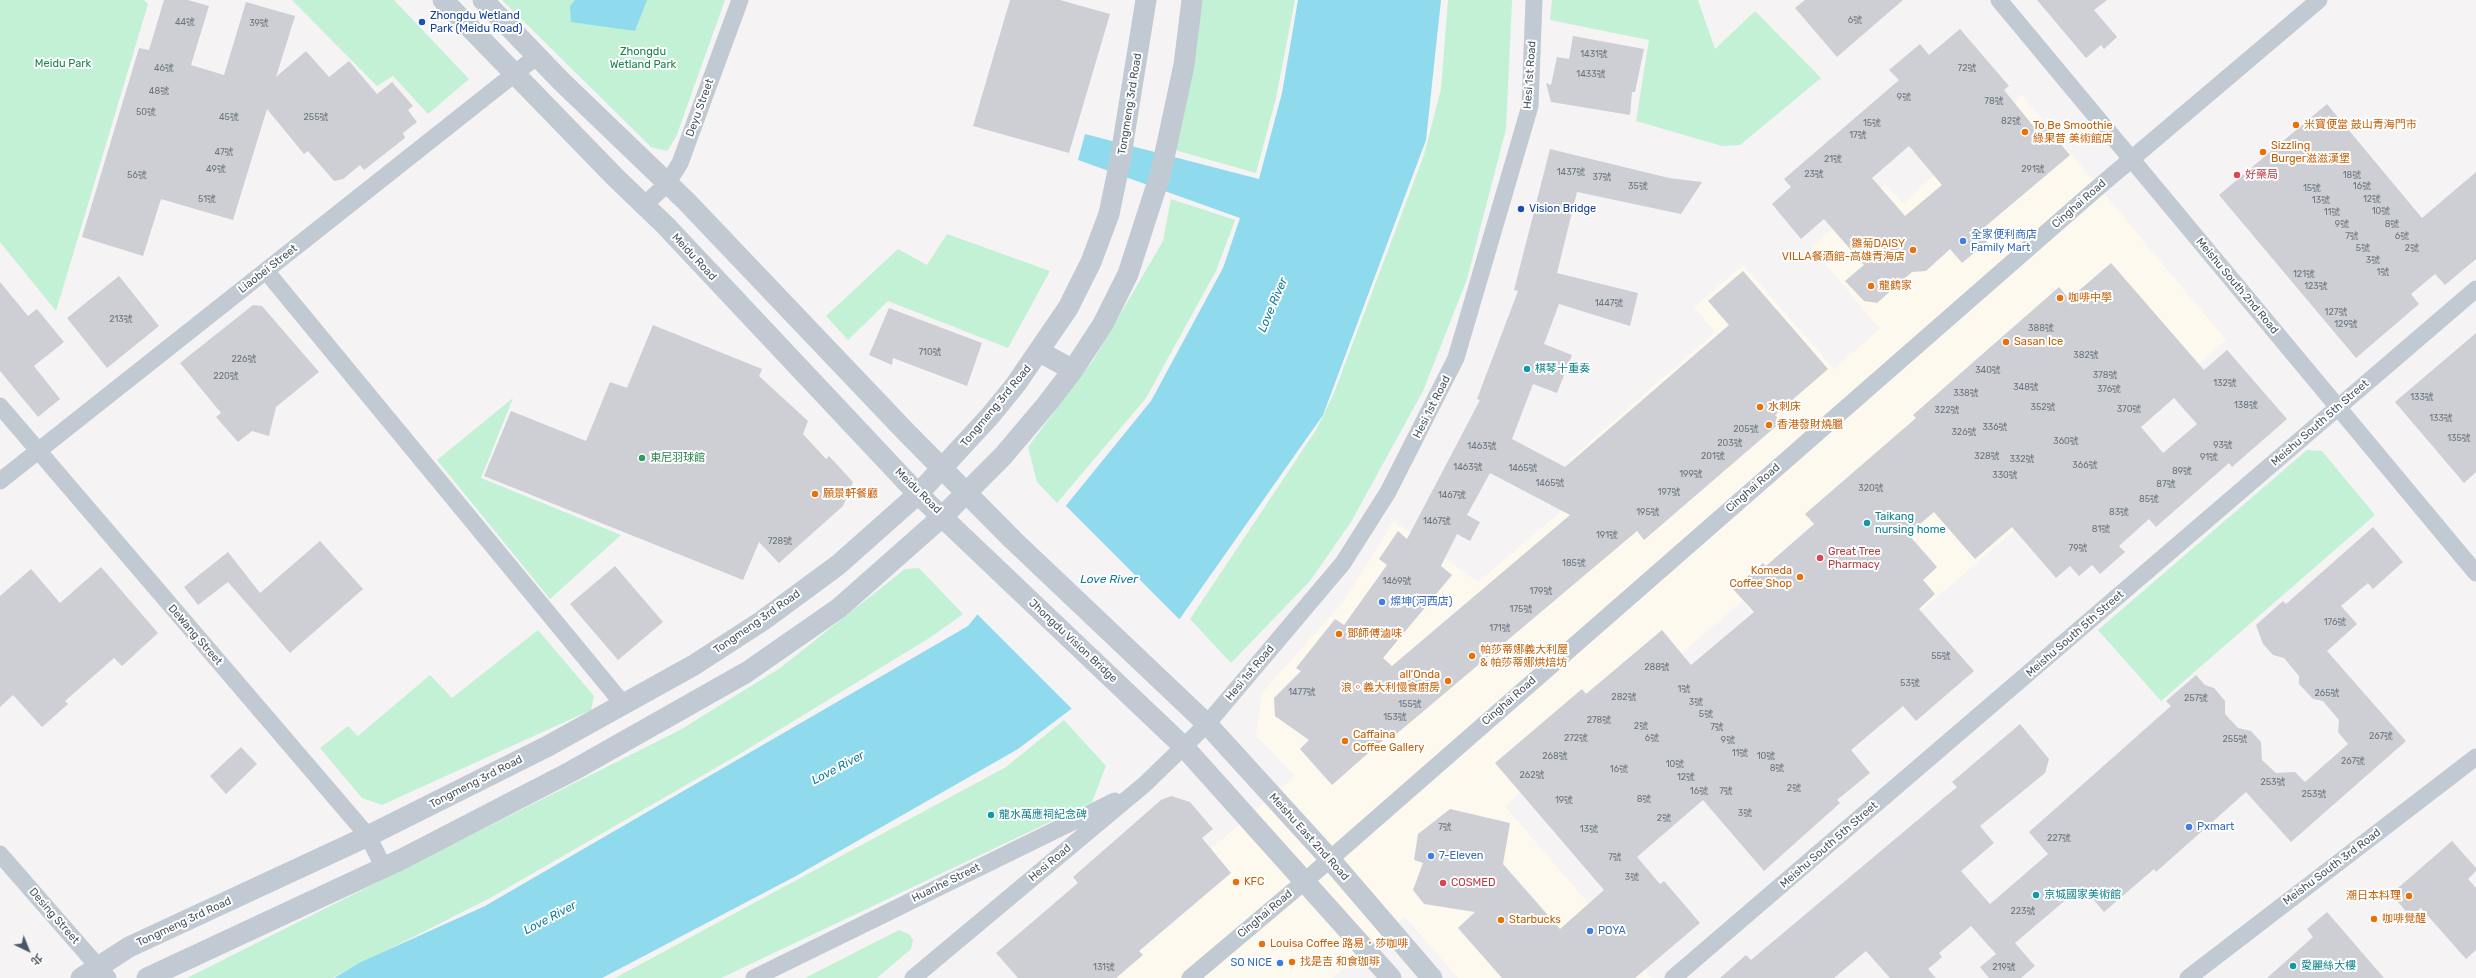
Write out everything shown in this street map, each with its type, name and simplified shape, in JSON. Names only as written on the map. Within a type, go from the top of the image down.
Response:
[{"type":"street","name":"Meidu Road","points":[[443,0],[644,206],[665,225],[918,494],[943,516]]},
{"type":"street","points":[[483,0],[537,56],[667,184],[968,492]]},
{"type":"street","name":"Deyu Street","points":[[644,206],[667,184],[680,163],[740,0]]},
{"type":"street","name":"Tongmeng 3rd Road","points":[[81,978],[103,972],[129,948],[368,836],[624,705],[694,665],[762,622],[838,565],[918,494],[990,416],[1040,352],[1068,308],[1092,262],[1109,214],[1120,161],[1146,0]]},
{"type":"street","points":[[147,978],[384,868],[572,771],[747,672],[839,608],[943,516],[1018,439],[1073,370],[1103,324],[1128,274],[1161,172],[1184,65],[1192,0]]},
{"type":"street","name":"Hesi 1st Road","points":[[1184,747],[1207,724],[1343,563],[1388,492],[1456,358],[1530,106],[1534,0]]},
{"type":"street","name":"Meishu South 2nd Road","points":[[1999,0],[2476,573]]},
{"type":"street","name":"Cinghai Road","points":[[1190,978],[1305,881],[1329,858],[2130,159],[2319,0]]},
{"type":"street","name":"Liaobei Street","points":[[0,482],[515,75],[537,56]]},
{"type":"street","points":[[266,271],[624,705]]},
{"type":"street","name":"Meishu South 5th Street","points":[[1673,978],[2476,290]]},
{"type":"street","points":[[1040,352],[1073,370]]},
{"type":"street","name":"DeWang Street","points":[[0,406],[368,836],[384,868]]},
{"type":"street","name":"Meishu East 2nd Road","points":[[968,492],[1013,540],[1207,724],[1329,858],[1432,978]]},
{"type":"street","name":"Jhongdu Vision Bridge","points":[[943,516],[986,559],[1184,747]]},
{"type":"street","points":[[1184,747],[1391,978]]},
{"type":"street","name":"Hesi Road","points":[[914,978],[1138,789],[1184,747]]},
{"type":"street","name":"Meishu South 3rd Road","points":[[2188,978],[2476,757]]},
{"type":"street","name":"Huanhe Street","points":[[754,978],[1138,789]]},
{"type":"street","name":"Desing Street","points":[[0,854],[103,972]]},
{"type":"shaded area","points":[[2022,95],[2226,340],[2015,530],[1823,695],[1742,601],[1505,806],[1652,978],[1458,978],[1405,917],[1332,978],[1063,978],[1295,776],[1256,736],[1262,693],[1343,602],[1394,521],[1478,582],[1592,485],[1570,459],[1715,332],[1694,307],[1743,265],[1834,369],[1880,329],[1811,247],[1885,185],[1904,203]]},
{"type":"green space","name":"Meidu Park","points":[[0,0],[144,0],[148,4],[56,311],[0,242]]},
{"type":"green space","points":[[292,0],[394,0],[469,79],[428,114],[393,76],[377,86]]},
{"type":"green space","name":"Zhongdu Wetland Park","points":[[502,0],[725,0],[676,137],[667,151],[651,147]]},
{"type":"green space","points":[[1196,0],[1295,0],[1276,98],[1256,173],[1171,149]]},
{"type":"green space","points":[[1448,0],[1512,0],[1506,129],[1467,279],[1423,391],[1351,522],[1310,581],[1231,663],[1190,619],[1316,430],[1334,393],[1424,155],[1441,89]]},
{"type":"green space","points":[[1552,0],[1698,0],[1715,49],[1755,11],[1821,78],[1740,145],[1722,146],[1636,121],[1649,40],[1550,20]]},
{"type":"green space","points":[[1171,199],[1235,220],[1216,271],[1146,398],[1057,503],[1037,482],[1028,447],[1094,359],[1163,241]]},
{"type":"green space","points":[[947,234],[1050,271],[1008,348],[888,301],[848,340],[826,316],[898,249],[927,265]]},
{"type":"green space","points":[[513,398],[481,478],[621,535],[550,599],[437,460]]},
{"type":"green space","points":[[2307,450],[2322,451],[2375,515],[2161,701],[2098,630]]},
{"type":"green space","points":[[919,568],[963,614],[931,637],[738,755],[490,898],[332,978],[187,978],[680,730],[780,668],[905,569]]},
{"type":"green space","points":[[538,630],[594,696],[591,710],[382,805],[362,798],[320,748],[348,726],[358,736],[430,675],[452,698]]},
{"type":"green space","points":[[1064,720],[1106,766],[1092,802],[721,978],[615,978],[1006,767]]},
{"type":"green space","points":[[899,930],[909,934],[913,940],[911,949],[877,978],[805,978]]},
{"type":"water","points":[[575,0],[647,0],[635,31],[571,22],[570,6]]},
{"type":"water","name":"Love River","points":[[1298,0],[1441,0],[1426,140],[1323,415],[1167,637],[1018,749],[796,876],[602,978],[334,978],[361,962],[485,906],[968,626],[1151,401],[1223,268],[1240,218],[1078,160],[1085,134],[1259,179],[1282,93]]},
{"type":"pier","points":[[1064,504],[1181,621],[1168,638],[1073,710],[976,613]]},
{"type":"building","points":[[164,0],[188,0],[209,6],[191,65],[224,75],[246,2],[295,16],[276,77],[306,51],[329,77],[349,61],[377,94],[392,82],[413,106],[408,110],[417,122],[403,133],[405,138],[364,170],[360,165],[343,179],[334,181],[308,151],[304,154],[267,109],[233,220],[161,199],[143,256],[82,237],[139,48],[149,50]]},
{"type":"building","points":[[1010,0],[1060,0],[1110,14],[1069,153],[973,126]]},
{"type":"building","points":[[1805,0],[1903,0],[1837,57],[1795,8]]},
{"type":"building","points":[[2037,0],[2107,0],[2094,10],[2117,37],[2104,49],[2101,45],[2086,58]]},
{"type":"building","points":[[1960,29],[2009,86],[2004,90],[2034,127],[2041,121],[2070,155],[1980,231],[1988,241],[1962,263],[1950,249],[1926,271],[1912,272],[1877,303],[1864,301],[1845,281],[1864,265],[1824,219],[1801,239],[1772,204],[1791,187],[1784,179],[1899,80],[1889,70],[1920,44],[1929,55]],"holes":[[[1909,146],[1942,185],[1905,216],[1872,178]]]},
{"type":"building","points":[[1573,36],[1644,49],[1635,92],[1632,92],[1630,115],[1551,102],[1546,83],[1551,85],[1557,57],[1569,59]]},
{"type":"building","points":[[2327,104],[2422,218],[2476,172],[2476,259],[2445,285],[2435,274],[2411,294],[2419,304],[2356,358],[2219,195]]},
{"type":"building","points":[[1550,149],[1669,178],[1702,182],[1681,214],[1577,192],[1557,273],[1638,293],[1630,326],[1559,304],[1544,344],[1572,355],[1557,393],[1533,384],[1512,439],[1565,467],[1729,325],[1708,301],[1743,271],[1828,369],[1775,415],[1781,422],[1644,540],[1637,531],[1394,736],[1391,733],[1332,785],[1300,749],[1309,740],[1275,716],[1274,698],[1301,671],[1296,668],[1335,619],[1344,625],[1387,565],[1379,559],[1398,531],[1407,539],[1480,400],[1477,399],[1518,291],[1514,290]],"holes":[[[1490,473],[1570,515],[1392,666],[1383,658],[1452,575],[1441,566],[1457,534],[1470,541],[1480,522],[1467,515]]]},
{"type":"building","points":[[2111,263],[2204,370],[2227,350],[2287,419],[2232,467],[2229,463],[2156,527],[2149,519],[2119,546],[2125,552],[2100,574],[2092,565],[2079,576],[2070,566],[2056,578],[2012,527],[1975,559],[1934,512],[1908,534],[1937,567],[1923,580],[1935,594],[1919,609],[1974,671],[1916,721],[1903,706],[1851,750],[1870,773],[1837,800],[1840,803],[1764,871],[1703,800],[1637,857],[1660,884],[1664,881],[1700,923],[1635,978],[1502,978],[1458,928],[1475,912],[1424,904],[1413,890],[1423,863],[1414,860],[1418,834],[1450,809],[1510,823],[1503,864],[1560,929],[1604,890],[1495,763],[1582,689],[1586,694],[1662,630],[1691,665],[1754,612],[1733,589],[1763,563],[1766,566],[1814,524],[1805,514],[1916,418],[1913,415],[2059,287],[2069,299]],"holes":[[[2174,398],[2197,424],[2163,453],[2141,427]]]},
{"type":"building","points":[[119,276],[159,326],[107,368],[67,318]]},
{"type":"building","points":[[0,282],[28,316],[37,309],[64,342],[34,366],[60,399],[38,417],[0,371]]},
{"type":"building","points":[[253,305],[262,306],[319,372],[276,407],[269,436],[252,431],[238,442],[216,417],[221,413],[180,363]]},
{"type":"building","points":[[889,308],[982,343],[967,386],[893,358],[892,365],[869,355]]},
{"type":"building","name":"東尼羽球館","points":[[653,325],[762,369],[759,376],[808,421],[803,434],[826,459],[829,456],[853,482],[843,506],[779,563],[759,542],[743,580],[484,476],[511,411],[586,441],[610,382],[627,388]]},
{"type":"building","points":[[2476,333],[2476,472],[2464,483],[2395,402]]},
{"type":"building","points":[[2373,527],[2403,562],[2373,589],[2368,583],[2341,606],[2357,624],[2327,651],[2406,741],[2291,842],[2246,792],[2156,872],[2154,869],[2104,912],[2082,886],[2015,943],[2035,966],[2021,978],[1989,978],[1980,967],[1996,954],[1971,926],[1939,953],[1942,957],[1928,969],[1936,978],[1890,978],[1866,951],[1834,978],[1720,978],[1746,955],[1751,960],[1957,787],[1952,782],[2020,724],[2049,759],[2045,773],[1980,826],[1994,843],[1961,871],[1990,904],[2048,854],[2029,832],[2171,706],[2166,701],[2196,675],[2205,685],[2214,688],[2225,701],[2225,714],[2238,728],[2251,731],[2261,742],[2262,760],[2276,773],[2295,772],[2305,782],[2348,744],[2338,732],[2339,720],[2323,701],[2313,699],[2299,684],[2299,676],[2284,658],[2273,655],[2263,644],[2256,625],[2283,601],[2286,604]]},
{"type":"building","points":[[320,541],[363,589],[290,653],[228,582],[198,605],[184,587],[228,552],[260,593]]},
{"type":"building","points":[[615,566],[663,622],[618,660],[570,604]]},
{"type":"building","points":[[101,567],[158,633],[122,666],[114,658],[65,701],[68,704],[42,727],[13,695],[0,707],[0,596],[31,569],[60,603]]},
{"type":"building","points":[[241,747],[257,764],[226,794],[210,776]]},
{"type":"building","points":[[1171,796],[1190,802],[1213,829],[1202,838],[1231,873],[1139,951],[1143,955],[1116,978],[1018,978],[996,953],[1078,883],[1073,877],[1161,800]]},
{"type":"building","points":[[2452,841],[2476,868],[2476,871],[2468,879],[2476,888],[2476,950],[2466,959],[2421,908],[2411,917],[2391,894]]},
{"type":"building","points":[[2327,912],[2384,978],[2267,978],[2313,937],[2307,929]]},
{"type":"place","name":"Zhongdu Wetland Park (Meidu Road)","points":[[422,22]]},
{"type":"place","name":"米寶便當 鼓山青海門市","points":[[2296,125]]},
{"type":"place","name":"To Be Smoothie 綠果昔 美術館店","points":[[2025,132]]},
{"type":"place","name":"Sizzling Burger滋滋漢堡","points":[[2263,152]]},
{"type":"place","name":"好藥局","points":[[2237,175]]},
{"type":"place","name":"Vision Bridge","points":[[1521,209]]},
{"type":"place","name":"全家便利商店 Family Mart","points":[[1963,241]]},
{"type":"place","name":"雛菊DAISY VILLA餐酒館-高雄青海店","points":[[1913,250]]},
{"type":"place","name":"龍鶴家","points":[[1871,286]]},
{"type":"place","name":"咖啡中學","points":[[2060,298]]},
{"type":"place","name":"Sasan Ice","points":[[2006,342]]},
{"type":"place","name":"棋琴十重奏","points":[[1527,369]]},
{"type":"place","name":"水刺床","points":[[1760,407]]},
{"type":"place","name":"香港發財燒臘","points":[[1769,425]]},
{"type":"place","name":"東尼羽球館","points":[[642,458]]},
{"type":"place","name":"願景軒餐廳","points":[[815,494]]},
{"type":"place","name":"Taikang nursing home","points":[[1867,523]]},
{"type":"place","name":"Great Tree Pharmacy","points":[[1820,558]]},
{"type":"place","name":"Komeda Coffee Shop","points":[[1800,577]]},
{"type":"place","name":"燦坤(河西店)","points":[[1382,602]]},
{"type":"place","name":"鄧師傅滷味","points":[[1339,634]]},
{"type":"place","name":"帕莎蒂娜義大利屋 & 帕莎蒂娜烘焙坊","points":[[1472,656]]},
{"type":"place","name":"all'Onda 浪。義大利慢食廚房","points":[[1448,681]]},
{"type":"place","name":"Caffaina Coffee Gallery","points":[[1345,741]]},
{"type":"place","name":"龍水萬應祠紀念碑","points":[[991,815]]},
{"type":"place","name":"Pxmart","points":[[2189,827]]},
{"type":"place","name":"7-Eleven","points":[[1431,856]]},
{"type":"place","name":"KFC","points":[[1236,882]]},
{"type":"place","name":"COSMED","points":[[1443,883]]},
{"type":"place","name":"京城國家美術館","points":[[2036,895]]},
{"type":"place","name":"潮日本料理","points":[[2409,896]]},
{"type":"place","name":"咖啡覺醒","points":[[2374,919]]},
{"type":"place","name":"Starbucks","points":[[1501,920]]},
{"type":"place","name":"POYA","points":[[1590,931]]},
{"type":"place","name":"Louisa Coffee 路易．莎咖啡","points":[[1262,944]]},
{"type":"place","name":"找是吉 和食珈琲","points":[[1292,962]]},
{"type":"place","name":"SO NICE","points":[[1280,963]]},
{"type":"place","name":"愛麗絲大樓","points":[[2293,966]]}]
